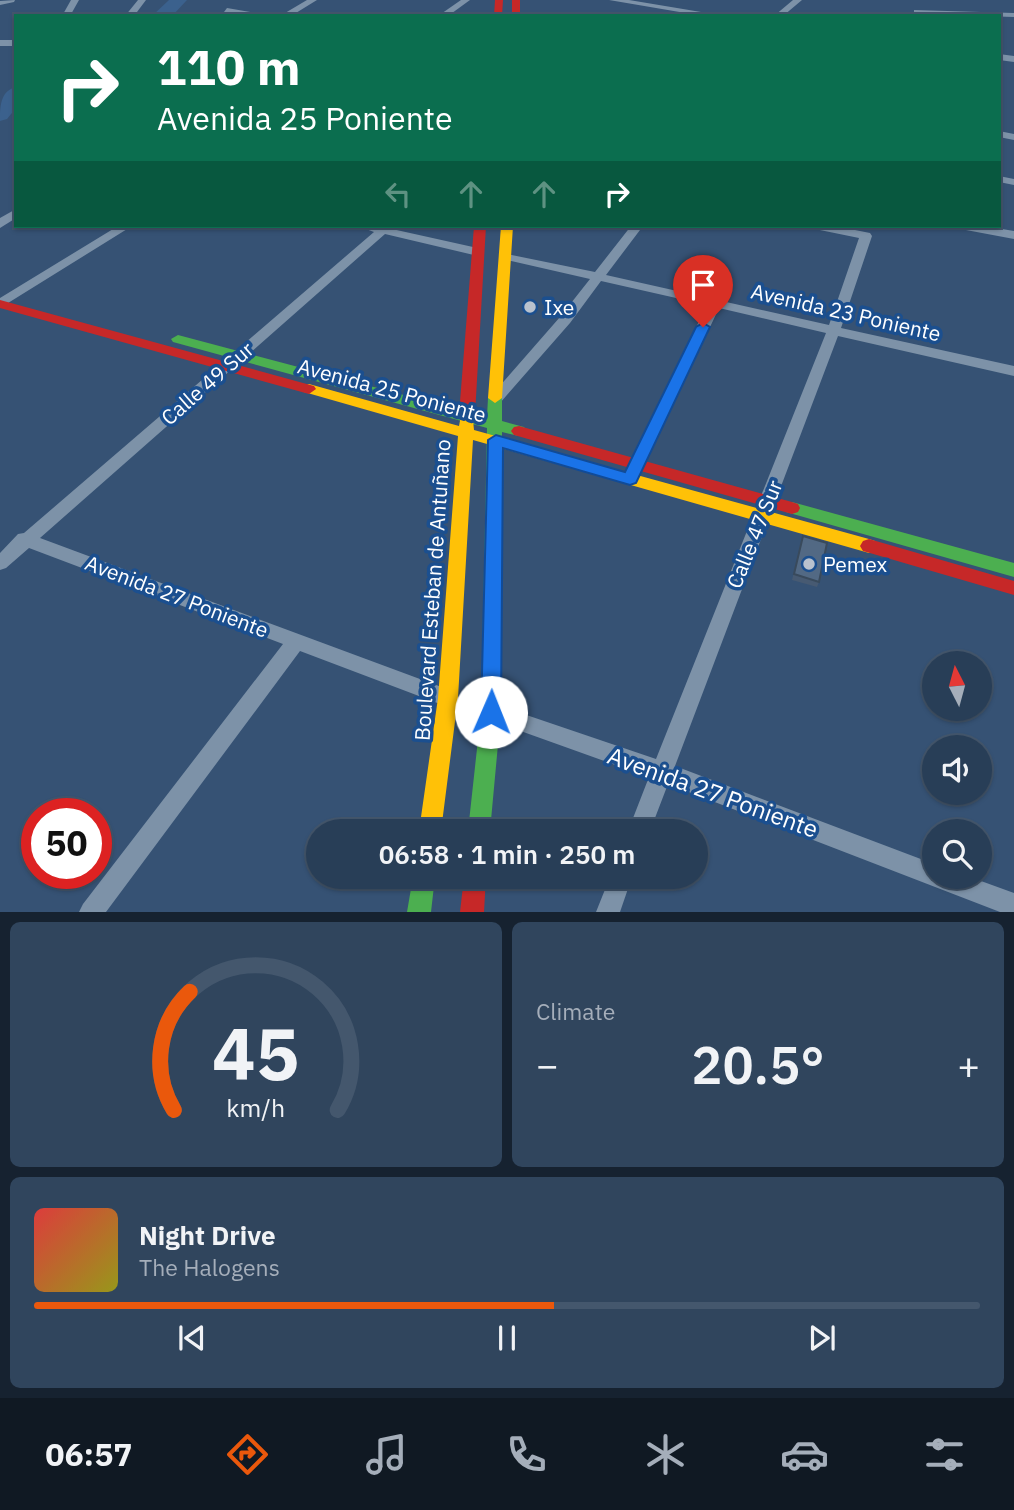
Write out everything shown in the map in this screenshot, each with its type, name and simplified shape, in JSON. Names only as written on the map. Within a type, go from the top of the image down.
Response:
[{"type":"main road","name":"Boulevard Esteban de Antuñano","points":[[432,819],[448,698],[480,228]]},
{"type":"main road","points":[[481,819],[491,712],[495,400],[507,228]]},
{"type":"main road","name":"Avenida 25 Poniente","points":[[8,294],[240,355],[466,424]]},
{"type":"main road","name":"Avenida 25 Poniente","points":[[0,304],[226,367],[496,432],[764,509],[1014,588]]},
{"type":"main road","name":"Avenida 25 Poniente","points":[[764,509],[1014,570]]},
{"type":"main road","points":[[419,912],[422,889]]},
{"type":"main road","points":[[472,912],[474,889]]},
{"type":"street","points":[[0,3],[12,0]]},
{"type":"street","points":[[131,14],[142,0]]},
{"type":"street","points":[[288,14],[313,0]]},
{"type":"street","points":[[445,14],[466,0]]},
{"type":"street","points":[[613,0],[706,14]]},
{"type":"street","points":[[780,14],[798,0]]},
{"type":"street","points":[[958,0],[960,13]]},
{"type":"street","points":[[227,9],[251,14]]},
{"type":"street","points":[[917,12],[987,14]]},
{"type":"street","points":[[0,304],[8,294],[122,228]]},
{"type":"street","points":[[385,228],[478,253]]},
{"type":"street","name":"Calle 49 Sur","points":[[0,563],[24,539],[385,228]]},
{"type":"street","points":[[495,400],[565,320],[635,228]]},
{"type":"street","name":"Calle 47 Sur","points":[[643,819],[833,332],[866,236],[828,228]]},
{"type":"street","points":[[977,228],[1014,235]]},
{"type":"street","name":"Avenida 23 Poniente","points":[[506,256],[1014,371]]},
{"type":"street","points":[[633,471],[714,304]]},
{"type":"street","name":"Avenida 27 Poniente","points":[[24,539],[448,698]]},
{"type":"street","points":[[91,912],[297,641]]},
{"type":"street","name":"Avenida 27 Poniente","points":[[491,712],[661,771],[922,870]]},
{"type":"street","points":[[608,912],[617,889]]},
{"type":"street","points":[[972,889],[1014,905]]},
{"type":"building","name":"Pemex","points":[[803,536],[827,543],[819,582],[794,574]]},
{"type":"waterway","points":[[163,14],[179,0]]},
{"type":"waterway","points":[[0,115],[14,96]]},
{"type":"traffic: fast","points":[[178,339],[519,431]]},
{"type":"traffic: fast","points":[[480,819],[491,712],[495,398]]},
{"type":"traffic: fast","points":[[792,508],[1014,570]]},
{"type":"traffic: fast","points":[[419,912],[422,889]]},
{"type":"traffic: slow","points":[[495,398],[507,228]]},
{"type":"traffic: slow","points":[[309,389],[869,546]]},
{"type":"traffic: slow","points":[[432,819],[448,698],[467,414]]},
{"type":"traffic: jam","points":[[498,14],[499,0]]},
{"type":"traffic: jam","points":[[516,0],[516,14]]},
{"type":"traffic: jam","points":[[467,414],[480,228]]},
{"type":"traffic: jam","points":[[0,304],[309,389]]},
{"type":"traffic: jam","points":[[519,431],[792,508]]},
{"type":"traffic: jam","points":[[869,546],[1014,588]]},
{"type":"traffic: jam","points":[[472,912],[474,889]]},
{"type":"place","name":"Ixe","points":[[530,307]]},
{"type":"place","name":"Pemex","points":[[809,564]]},
{"type":"route","points":[[491,712],[496,440],[630,479],[703,327]]}]
